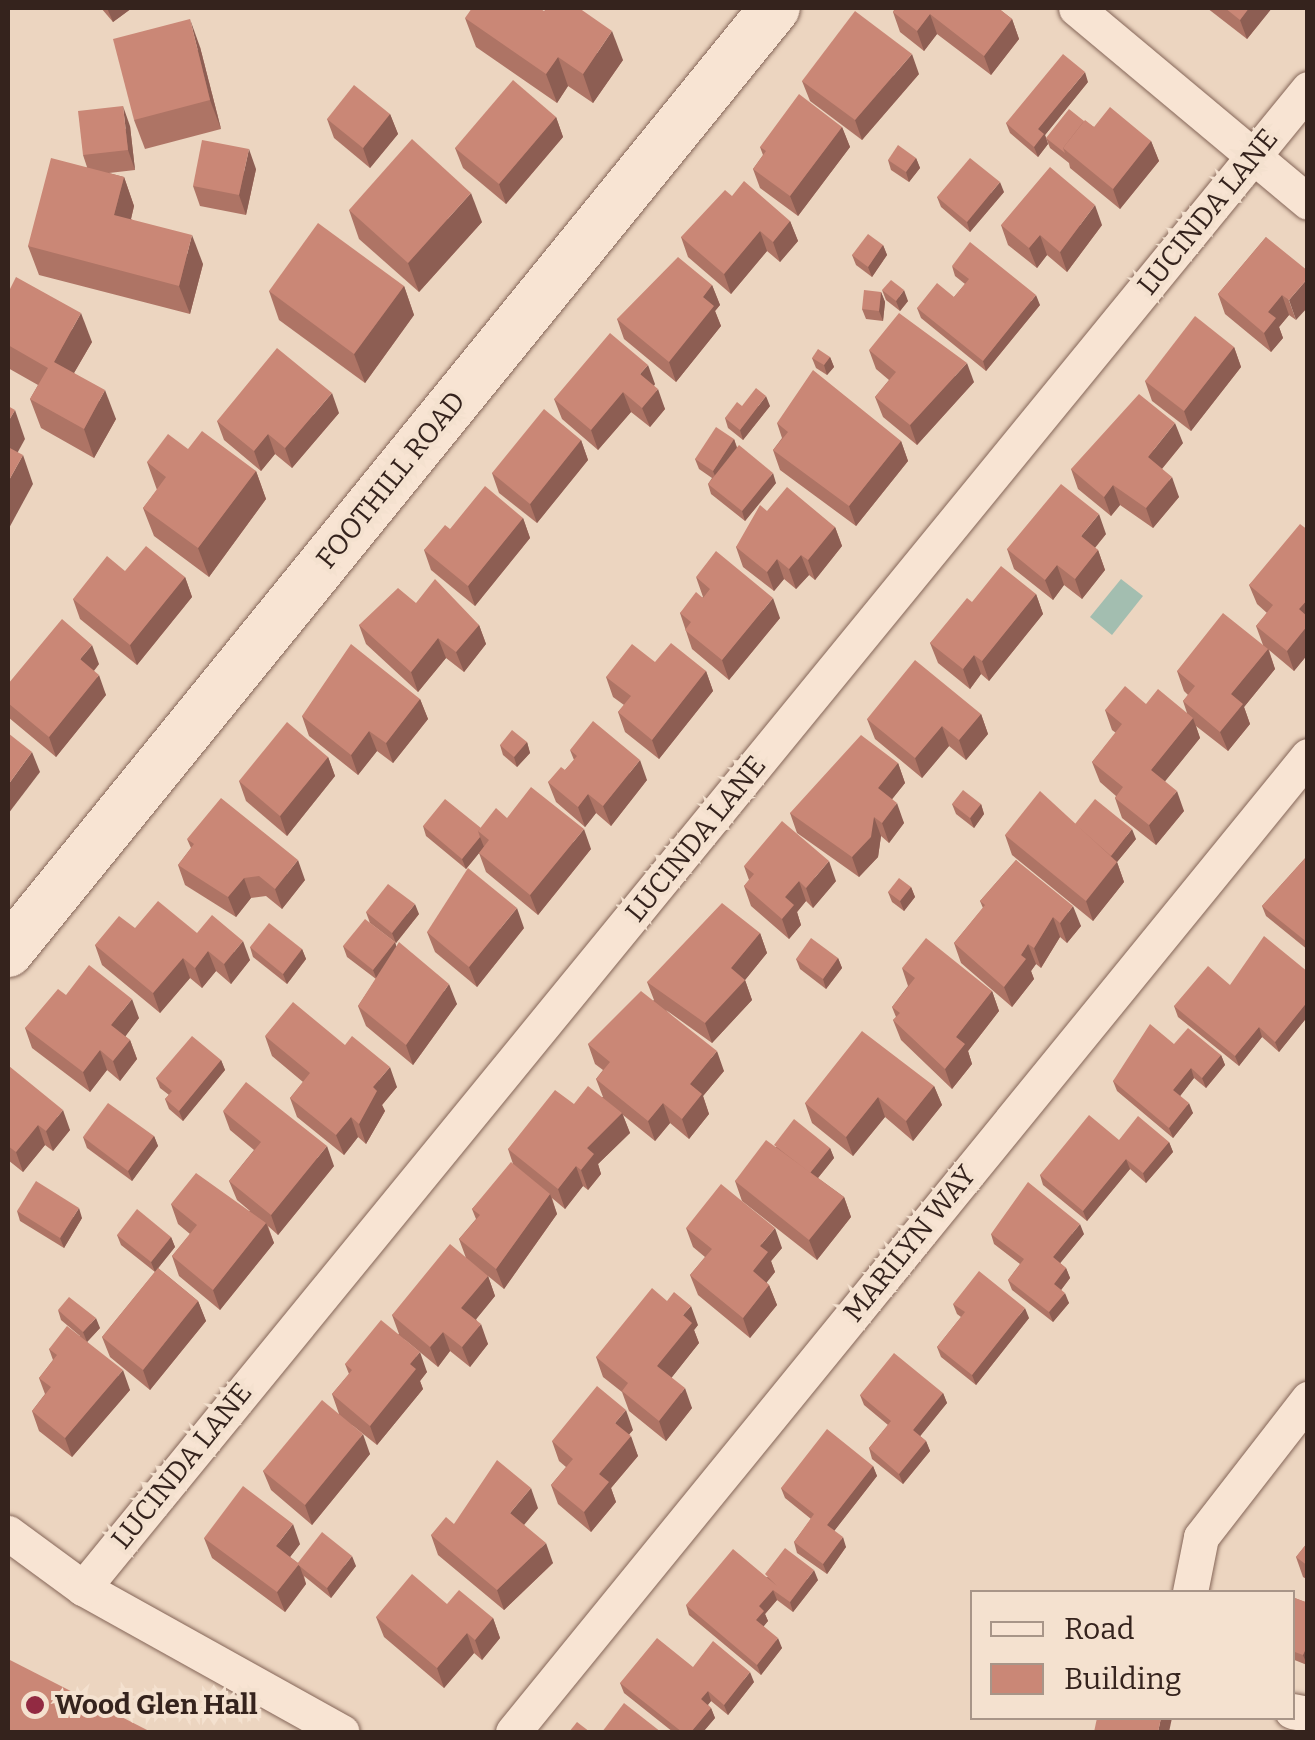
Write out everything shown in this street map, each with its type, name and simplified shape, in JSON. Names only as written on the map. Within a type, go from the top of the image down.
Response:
[{"type":"main road","name":"FOOTHILL ROAD","points":[[8,952],[775,8]]},
{"type":"street","points":[[1076,8],[1308,202]]},
{"type":"street","name":"LUCINDA LANE","points":[[83,1588],[1308,89]]},
{"type":"street","name":"MARILYN WAY","points":[[513,1732],[1308,756]]},
{"type":"street","points":[[1190,1590],[1200,1537],[1308,1399]]},
{"type":"street","points":[[8,1533],[83,1588],[342,1732]]},
{"type":"shaded area","points":[[1121,579],[1143,596],[1112,635],[1090,617]]},
{"type":"building","points":[[472,8],[579,8],[612,31],[583,74],[558,57],[546,74],[465,18]]},
{"type":"building","points":[[896,8],[998,8],[1012,19],[984,56],[930,14],[917,31],[893,12]]},
{"type":"building","points":[[1225,8],[1249,8],[1240,20]]},
{"type":"building","points":[[855,11],[912,54],[855,120],[802,81]]},
{"type":"building","points":[[190,19],[210,100],[134,120],[113,39]]},
{"type":"building","points":[[1063,54],[1085,72],[1038,129],[1044,134],[1034,147],[1006,123]]},
{"type":"building","points":[[513,80],[556,117],[499,184],[455,148]]},
{"type":"building","points":[[354,85],[390,114],[363,148],[327,119]]},
{"type":"building","points":[[799,94],[842,127],[790,196],[753,169],[766,151],[760,147]]},
{"type":"building","points":[[123,106],[128,150],[83,155],[78,111]]},
{"type":"building","points":[[1110,107],[1151,141],[1113,189],[1063,148],[1085,120],[1094,127]]},
{"type":"building","points":[[1069,109],[1084,121],[1063,148],[1065,153],[1046,138]]},
{"type":"building","points":[[412,139],[471,193],[408,263],[349,210]]},
{"type":"building","points":[[202,140],[249,149],[239,195],[193,186]]},
{"type":"building","points":[[898,145],[916,158],[906,172],[888,160]]},
{"type":"building","points":[[51,158],[124,177],[114,215],[192,235],[179,286],[28,246]]},
{"type":"building","points":[[970,158],[1000,182],[967,222],[937,197]]},
{"type":"building","points":[[1050,167],[1095,205],[1060,252],[1040,235],[1029,248],[1001,225]]},
{"type":"building","points":[[744,181],[790,221],[773,242],[760,231],[724,274],[681,237],[725,190],[732,196]]},
{"type":"building","points":[[318,223],[404,286],[354,354],[269,291]]},
{"type":"building","points":[[868,234],[883,245],[868,267],[852,255]]},
{"type":"building","points":[[1266,237],[1308,271],[1308,278],[1289,300],[1282,295],[1268,312],[1276,318],[1264,333],[1218,294]]},
{"type":"building","points":[[970,242],[1036,295],[983,361],[917,308],[937,283],[954,297],[969,279],[952,266]]},
{"type":"building","points":[[678,257],[712,285],[703,297],[714,306],[669,362],[617,319]]},
{"type":"building","points":[[16,277],[81,313],[54,362],[105,390],[84,429],[30,399],[48,368],[8,345],[8,293]]},
{"type":"building","points":[[891,280],[904,290],[896,301],[882,290]]},
{"type":"building","points":[[864,290],[881,292],[879,311],[862,309]]},
{"type":"building","points":[[899,313],[967,363],[910,425],[875,397],[896,372],[869,350]]},
{"type":"building","points":[[1195,316],[1234,347],[1184,411],[1145,381]]},
{"type":"building","points":[[610,333],[648,365],[640,374],[658,389],[642,408],[623,392],[591,430],[554,399]]},
{"type":"building","points":[[277,348],[332,393],[285,448],[268,434],[254,451],[217,421]]},
{"type":"building","points":[[818,349],[830,357],[824,365],[812,358]]},
{"type":"building","points":[[813,370],[901,441],[849,506],[773,450],[788,432],[777,423]]},
{"type":"building","points":[[756,388],[766,396],[740,430],[725,418],[737,402],[742,406]]},
{"type":"building","points":[[1139,394],[1175,423],[1148,457],[1172,477],[1146,508],[1113,485],[1104,497],[1071,469]]},
{"type":"building","points":[[544,409],[581,440],[530,504],[492,473]]},
{"type":"building","points":[[716,427],[734,439],[713,471],[695,459]]},
{"type":"building","points":[[202,431],[256,471],[198,548],[143,508],[166,477],[147,462],[168,434],[188,449]]},
{"type":"building","points":[[739,445],[773,473],[742,511],[708,484]]},
{"type":"building","points":[[8,447],[23,455],[8,482]]},
{"type":"building","points":[[1061,484],[1099,514],[1081,536],[1098,550],[1075,579],[1057,565],[1045,580],[1007,549]]},
{"type":"building","points":[[485,486],[523,518],[468,586],[424,550],[445,525],[450,529]]},
{"type":"building","points":[[787,487],[835,527],[808,560],[801,555],[789,569],[777,559],[767,572],[736,547],[760,505],[767,511]]},
{"type":"building","points":[[1300,524],[1308,530],[1308,599],[1299,609],[1308,617],[1308,625],[1287,651],[1256,626],[1273,605],[1249,585]]},
{"type":"building","points":[[146,546],[185,577],[130,645],[73,599],[107,556],[125,571]]},
{"type":"building","points":[[716,551],[773,598],[722,660],[685,630],[691,622],[680,613],[696,592],[703,598],[710,589],[696,577]]},
{"type":"building","points":[[1001,566],[1036,594],[982,661],[974,655],[963,669],[930,643],[967,598],[972,602]]},
{"type":"building","points":[[435,579],[479,625],[456,652],[438,638],[411,672],[359,625],[398,588],[416,603]]},
{"type":"building","points":[[1223,613],[1268,649],[1231,694],[1243,704],[1220,732],[1183,701],[1195,686],[1177,671]]},
{"type":"building","points":[[62,619],[92,645],[80,659],[99,675],[49,737],[8,703],[8,684]]},
{"type":"building","points":[[671,643],[706,671],[652,740],[618,712],[631,696],[606,677],[632,644],[655,662]]},
{"type":"building","points":[[351,644],[420,699],[386,743],[369,731],[351,755],[302,716]]},
{"type":"building","points":[[915,660],[981,714],[959,740],[942,726],[915,758],[867,719]]},
{"type":"building","points":[[1125,686],[1146,704],[1158,689],[1193,718],[1151,770],[1177,791],[1149,825],[1115,798],[1123,787],[1092,762],[1122,724],[1105,710]]},
{"type":"building","points":[[593,721],[640,760],[603,806],[588,794],[578,807],[548,782],[577,756],[570,750]]},
{"type":"building","points":[[287,722],[328,757],[280,816],[239,781]]},
{"type":"building","points":[[512,730],[527,742],[514,757],[500,745]]},
{"type":"building","points":[[8,733],[32,752],[8,785]]},
{"type":"building","points":[[861,735],[898,763],[878,788],[897,803],[882,823],[874,817],[871,837],[852,857],[790,813]]},
{"type":"building","points":[[531,787],[584,829],[530,895],[479,853],[489,840],[478,831],[496,808],[507,818]]},
{"type":"building","points":[[963,790],[981,804],[970,818],[952,804]]},
{"type":"building","points":[[1040,791],[1117,862],[1086,901],[1005,835]]},
{"type":"building","points":[[221,798],[298,860],[275,889],[259,876],[244,878],[228,897],[178,865],[194,844],[187,839]]},
{"type":"building","points":[[445,799],[481,828],[480,837],[462,859],[423,826]]},
{"type":"building","points":[[1095,799],[1132,829],[1111,856],[1075,824]]},
{"type":"building","points":[[782,821],[829,861],[806,888],[799,881],[785,897],[794,905],[782,919],[744,886],[754,874],[744,866]]},
{"type":"building","points":[[1308,855],[1308,943],[1262,906]]},
{"type":"building","points":[[1016,860],[1073,906],[1060,923],[1053,917],[1034,948],[1028,944],[1021,955],[1026,959],[1004,987],[954,943],[985,905],[980,901]]},
{"type":"building","points":[[468,868],[517,908],[469,967],[427,932]]},
{"type":"building","points":[[899,878],[911,887],[900,901],[888,892]]},
{"type":"building","points":[[388,884],[415,904],[392,933],[366,912]]},
{"type":"building","points":[[158,901],[197,933],[212,915],[243,941],[224,964],[208,951],[195,968],[183,958],[153,993],[95,945],[119,916],[135,928]]},
{"type":"building","points":[[722,903],[760,933],[731,968],[745,980],[705,1023],[647,982]]},
{"type":"building","points":[[365,919],[395,942],[373,970],[343,946]]},
{"type":"building","points":[[269,923],[302,949],[283,974],[250,947]]},
{"type":"building","points":[[1264,936],[1308,972],[1308,1001],[1275,1042],[1259,1027],[1235,1056],[1174,1006],[1208,966],[1230,985]]},
{"type":"building","points":[[811,938],[838,958],[823,979],[796,959]]},
{"type":"building","points":[[926,938],[992,991],[956,1037],[965,1044],[945,1069],[893,1020],[900,1013],[892,1007],[915,978],[902,968]]},
{"type":"building","points":[[399,942],[449,984],[406,1045],[358,1006]]},
{"type":"building","points":[[89,965],[132,999],[111,1025],[130,1040],[113,1061],[100,1050],[83,1072],[25,1028],[58,989],[66,995]]},
{"type":"building","points":[[641,991],[717,1051],[690,1084],[702,1094],[682,1119],[663,1103],[648,1121],[596,1079],[610,1062],[588,1044]]},
{"type":"building","points":[[293,1002],[345,1045],[352,1036],[390,1067],[373,1087],[377,1091],[359,1124],[351,1117],[336,1135],[290,1098],[310,1073],[265,1036]]},
{"type":"building","points":[[1150,1024],[1174,1044],[1188,1028],[1221,1055],[1202,1078],[1191,1068],[1173,1090],[1189,1103],[1169,1128],[1113,1081]]},
{"type":"building","points":[[862,1031],[934,1086],[906,1121],[878,1097],[846,1137],[805,1103]]},
{"type":"building","points":[[192,1036],[221,1060],[179,1111],[165,1099],[172,1091],[156,1078]]},
{"type":"building","points":[[9,1066],[63,1110],[46,1131],[38,1125],[16,1152],[8,1146]]},
{"type":"building","points":[[246,1082],[327,1146],[271,1215],[229,1181],[261,1142],[223,1111]]},
{"type":"building","points":[[588,1086],[622,1113],[587,1148],[594,1154],[581,1170],[576,1166],[558,1189],[508,1149],[555,1090],[574,1104]]},
{"type":"building","points":[[108,1103],[154,1136],[128,1171],[83,1137]]},
{"type":"building","points":[[1089,1115],[1119,1140],[1138,1116],[1169,1142],[1143,1173],[1126,1159],[1083,1211],[1040,1175]]},
{"type":"building","points":[[794,1119],[830,1148],[810,1173],[774,1145]]},
{"type":"building","points":[[766,1140],[844,1197],[809,1240],[735,1181]]},
{"type":"building","points":[[511,1162],[550,1194],[496,1269],[459,1239],[480,1215],[472,1209]]},
{"type":"building","points":[[196,1173],[266,1223],[213,1290],[172,1256],[197,1225],[171,1204]]},
{"type":"building","points":[[36,1181],[79,1208],[60,1238],[17,1211]]},
{"type":"building","points":[[1028,1182],[1080,1224],[1053,1257],[1066,1268],[1054,1284],[1065,1293],[1049,1312],[1008,1280],[1024,1259],[991,1234]]},
{"type":"building","points":[[721,1184],[775,1228],[760,1246],[768,1252],[753,1271],[769,1285],[743,1318],[690,1275],[712,1249],[686,1228]]},
{"type":"building","points":[[137,1209],[171,1237],[151,1262],[117,1235]]},
{"type":"building","points":[[450,1244],[488,1276],[461,1308],[481,1324],[462,1347],[443,1332],[430,1347],[392,1315]]},
{"type":"building","points":[[158,1268],[198,1301],[143,1370],[102,1337]]},
{"type":"building","points":[[979,1271],[1025,1308],[972,1375],[937,1347],[965,1312],[953,1304]]},
{"type":"building","points":[[652,1288],[667,1301],[674,1292],[691,1306],[683,1315],[692,1323],[657,1366],[685,1388],[659,1421],[622,1391],[628,1383],[596,1357]]},
{"type":"building","points":[[69,1297],[96,1318],[83,1332],[58,1310]]},
{"type":"building","points":[[381,1320],[420,1352],[410,1364],[416,1369],[370,1426],[332,1394],[352,1370],[345,1364]]},
{"type":"building","points":[[67,1326],[123,1370],[65,1438],[32,1411],[51,1387],[39,1378],[57,1355],[49,1349]]},
{"type":"building","points":[[894,1353],[943,1393],[913,1430],[926,1441],[899,1474],[869,1448],[891,1421],[860,1395]]},
{"type":"building","points":[[597,1386],[626,1410],[615,1423],[631,1436],[599,1474],[609,1482],[584,1512],[551,1485],[573,1459],[552,1441]]},
{"type":"building","points":[[322,1400],[363,1434],[305,1505],[263,1471]]},
{"type":"building","points":[[827,1429],[873,1466],[827,1525],[843,1537],[823,1564],[794,1542],[814,1514],[781,1488]]},
{"type":"building","points":[[497,1460],[531,1488],[510,1513],[546,1543],[497,1590],[431,1535],[446,1517],[454,1524]]},
{"type":"building","points":[[243,1486],[293,1524],[276,1546],[299,1564],[277,1592],[204,1538]]},
{"type":"building","points":[[322,1532],[352,1556],[327,1588],[297,1564]]},
{"type":"building","points":[[1308,1542],[1308,1566],[1296,1557]]},
{"type":"building","points":[[785,1548],[814,1570],[790,1602],[773,1590],[759,1606],[764,1611],[756,1620],[778,1638],[757,1665],[686,1605],[733,1549],[777,1586],[765,1574]]},
{"type":"building","points":[[412,1574],[447,1604],[459,1590],[493,1618],[475,1640],[467,1633],[437,1668],[376,1617]]},
{"type":"building","points":[[1295,1598],[1308,1603],[1308,1644],[1303,1655],[1295,1652]]},
{"type":"building","points":[[657,1638],[693,1667],[713,1641],[750,1672],[724,1705],[708,1691],[701,1699],[711,1708],[691,1732],[682,1732],[620,1683]]},
{"type":"building","points":[[8,1659],[151,1732],[8,1732]]},
{"type":"building","points":[[624,1703],[661,1732],[602,1732]]},
{"type":"building","points":[[1097,1720],[1161,1720],[1158,1732],[1094,1732]]},
{"type":"building","points":[[577,1722],[590,1732],[569,1732]]},
{"type":"place","name":"Wood Glen Hall","points":[[35,1705]]}]
